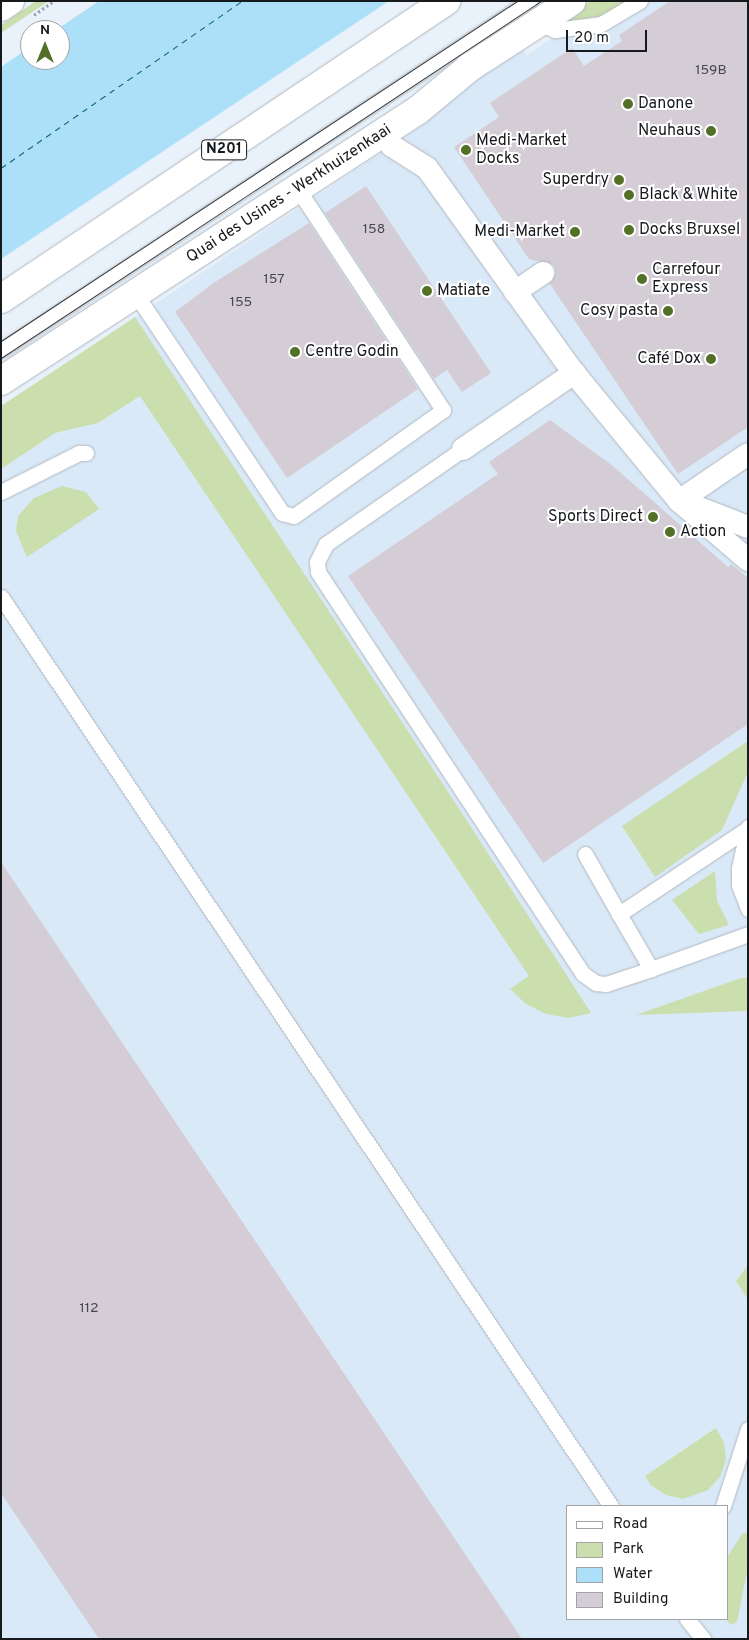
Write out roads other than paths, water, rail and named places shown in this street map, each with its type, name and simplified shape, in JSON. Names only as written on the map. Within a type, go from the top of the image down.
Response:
[{"type":"street","points":[[1,7],[10,1]]},
{"type":"street","name":"N201","points":[[1,299],[446,1]]},
{"type":"street","name":"Quai des Usines - Werkhuizenkaai","points":[[1,380],[384,133],[532,12],[572,1]]},
{"type":"street","points":[[384,133],[392,146],[427,168],[574,374],[679,501],[748,560]]},
{"type":"street","points":[[515,292],[543,274]]},
{"type":"street","points":[[463,450],[574,374]]},
{"type":"street","points":[[679,501],[748,454]]},
{"type":"street","points":[[679,501],[748,527]]},
{"type":"lane","points":[[532,12],[555,30],[601,24],[640,1]]},
{"type":"lane","name":"Quai des Usines - Werkhuizenkaai","points":[[1,350],[532,12]]},
{"type":"lane","points":[[135,293],[282,513],[294,516],[443,410],[298,189]]},
{"type":"lane","points":[[463,450],[326,544],[317,562],[318,572],[583,974],[596,983],[606,984],[748,934]]},
{"type":"lane","points":[[1,492],[79,453],[86,453]]},
{"type":"lane","points":[[1,597],[610,1505]]},
{"type":"lane","points":[[619,914],[747,828]]},
{"type":"lane","points":[[747,828],[741,851],[739,885],[748,909]]},
{"type":"lane","points":[[585,854],[651,969]]},
{"type":"lane","points":[[723,1505],[748,1429]]},
{"type":"lane","points":[[689,1620],[691,1639]]},
{"type":"lane","points":[[689,1620],[703,1639]]},
{"type":"water","points":[[99,1],[389,1],[1,259],[1,67],[20,54],[20,70],[70,70],[70,21]]},
{"type":"tram line","points":[[1,341],[517,1]]},
{"type":"tram line","points":[[1,358],[541,1]]},
{"type":"place","name":"Danone","points":[[628,104]]},
{"type":"place","name":"Neuhaus","points":[[711,131]]},
{"type":"place","name":"Medi-Market Docks","points":[[466,150]]},
{"type":"place","name":"Superdry","points":[[619,180]]},
{"type":"place","name":"Black & White","points":[[629,195]]},
{"type":"place","name":"Docks Bruxsel","points":[[629,230]]},
{"type":"place","name":"Medi-Market","points":[[575,232]]},
{"type":"place","name":"Carrefour Express","points":[[642,279]]},
{"type":"place","name":"Matiate","points":[[427,291]]},
{"type":"place","name":"Cosy pasta","points":[[668,311]]},
{"type":"place","name":"Centre Godin","points":[[295,352]]},
{"type":"place","name":"Café Dox","points":[[711,359]]},
{"type":"place","name":"Sports Direct","points":[[653,517]]},
{"type":"place","name":"Action","points":[[670,532]]}]
